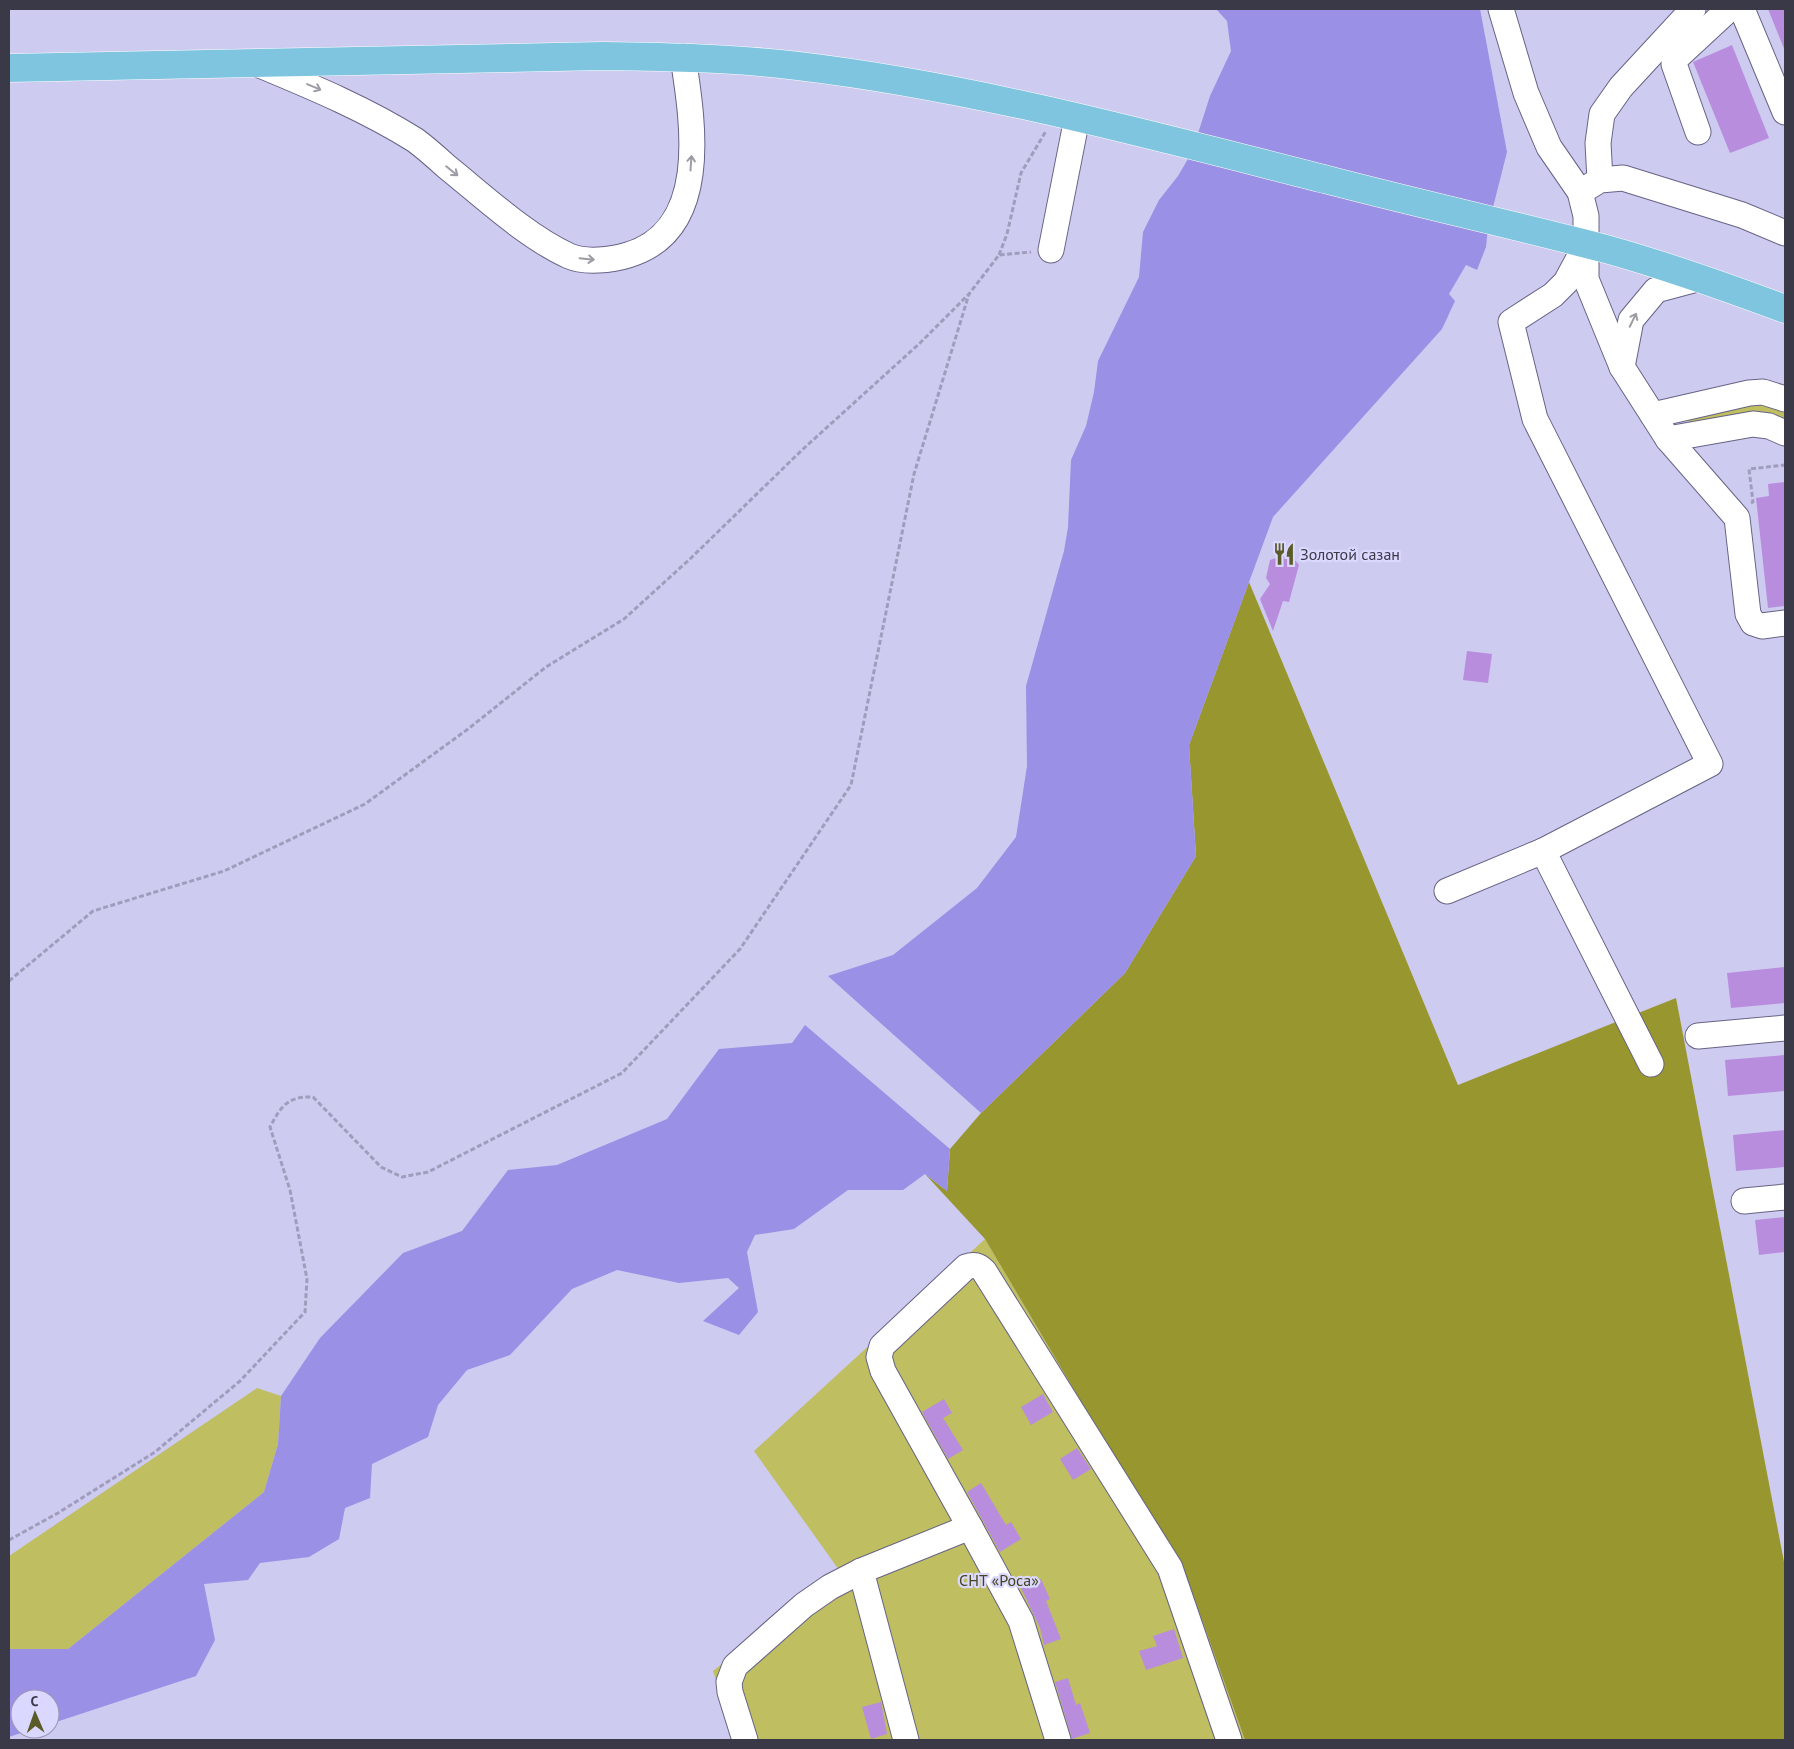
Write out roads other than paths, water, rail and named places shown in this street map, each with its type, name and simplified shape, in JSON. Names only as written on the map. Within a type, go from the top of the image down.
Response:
[{"type":"main road","points":[[9,68],[603,56],[683,57],[796,66],[884,78],[1065,115],[1171,140],[1586,245],[1701,278],[1785,309]]},
{"type":"street","points":[[1501,9],[1526,94],[1549,147],[1590,186]]},
{"type":"street","points":[[1693,9],[1621,87],[1602,114],[1586,216],[1586,278],[1622,367],[1668,439],[1732,511],[1739,525],[1748,614],[1753,623],[1762,626],[1785,623]]},
{"type":"street","points":[[1698,132],[1674,64],[1675,59],[1728,9]]},
{"type":"street","points":[[1742,9],[1785,112]]},
{"type":"street","points":[[253,62],[346,101],[417,141],[522,227],[570,257],[609,261],[646,250],[675,221],[688,190],[691,119],[683,57]]},
{"type":"street","points":[[1051,250],[1065,115]]},
{"type":"street","points":[[1590,186],[1623,178],[1742,215],[1785,233]]},
{"type":"street","points":[[1748,203],[1785,218]]},
{"type":"street","points":[[1447,892],[1544,851],[1710,764],[1535,419],[1511,322],[1552,295],[1566,282],[1586,245]]},
{"type":"street","points":[[1622,367],[1631,320],[1656,290],[1701,278]]},
{"type":"street","points":[[1653,415],[1749,393],[1763,392],[1785,399]]},
{"type":"street","points":[[1668,439],[1753,424],[1769,426],[1785,433]]},
{"type":"street","points":[[1544,851],[1651,1064]]},
{"type":"street","points":[[1698,1036],[1785,1028]]},
{"type":"street","points":[[1744,1201],[1785,1197]]},
{"type":"street","points":[[1058,1740],[1021,1621],[883,1371],[879,1357],[882,1346],[966,1267],[971,1265],[977,1265],[984,1271],[1170,1568],[1229,1740]]},
{"type":"street","points":[[745,1740],[730,1692],[729,1682],[735,1666],[804,1606],[830,1587],[861,1571],[970,1527]]},
{"type":"street","points":[[861,1571],[906,1740]]},
{"type":"place","name":"Золотой сазан","points":[[1284,554]]},
{"type":"park label","name":"СНТ «Роса»","points":[[999,1580]]}]
